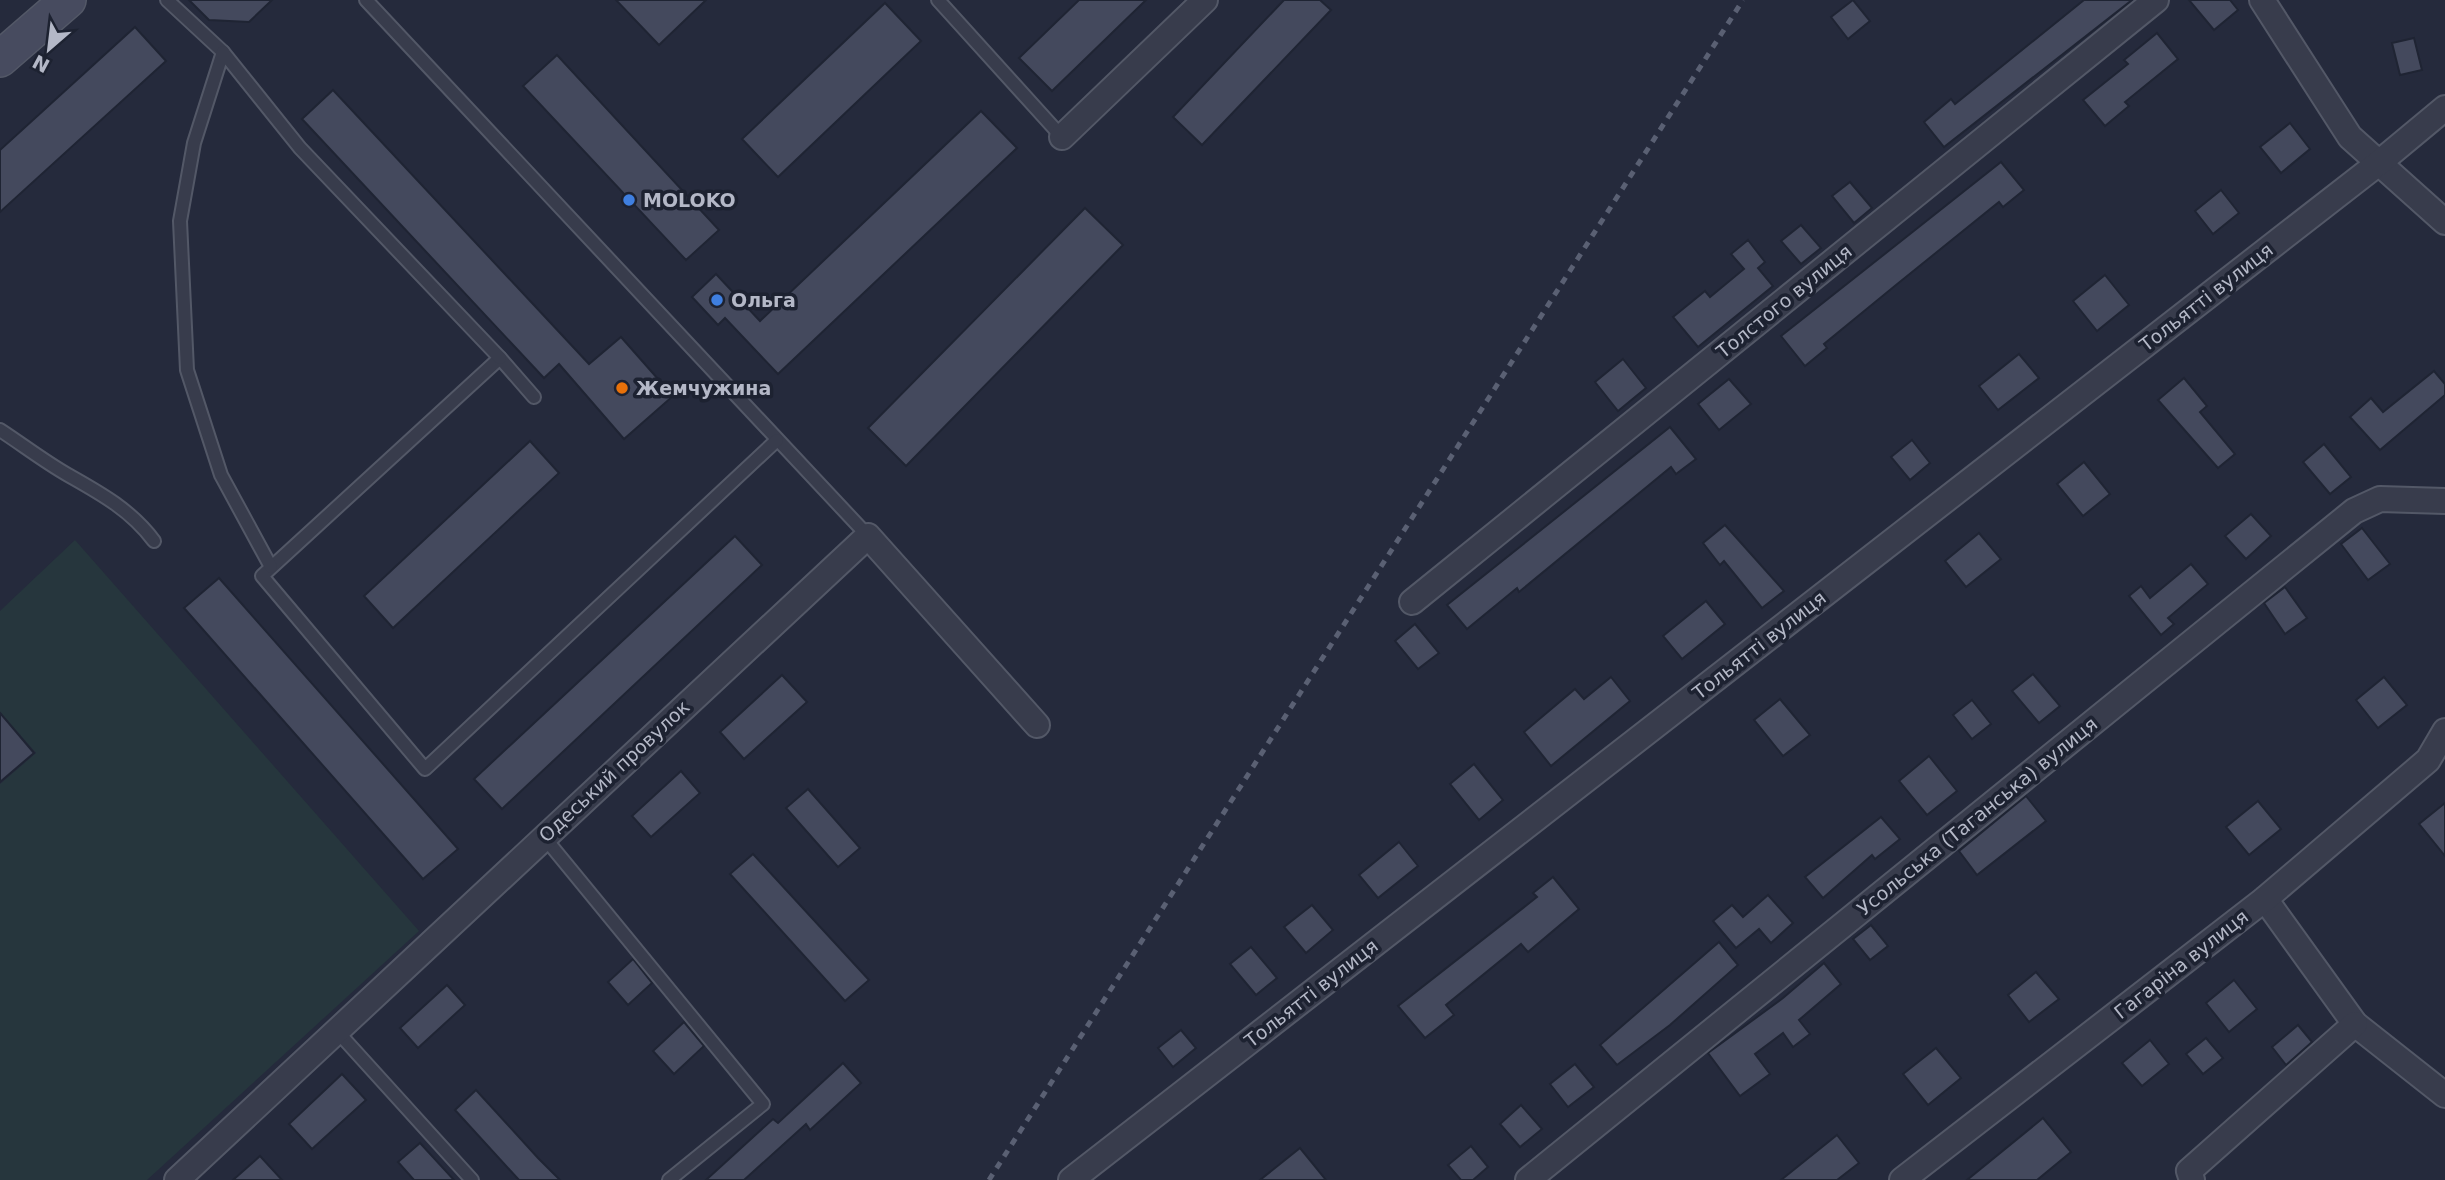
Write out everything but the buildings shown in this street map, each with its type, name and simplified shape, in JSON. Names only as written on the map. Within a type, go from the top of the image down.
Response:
[{"type":"main road","points":[[0,60],[68,0]]},
{"type":"street","points":[[1062,137],[1205,0]]},
{"type":"street","name":"Толстого вулиця","points":[[1412,602],[2156,0]]},
{"type":"street","points":[[2262,0],[2350,137],[2445,222]]},
{"type":"street","name":"Тольятті вулиця","points":[[1070,1180],[2380,162],[2445,107]]},
{"type":"street","name":"Усольська (Таганська) вулиця","points":[[1528,1180],[2354,510],[2379,499],[2445,501]]},
{"type":"street","points":[[868,537],[1037,724]]},
{"type":"street","name":"Одеський провулок","points":[[177,1180],[868,537]]},
{"type":"street","name":"Гагаріна вулиця","points":[[1902,1180],[2265,899],[2428,760],[2445,731]]},
{"type":"street","points":[[2265,899],[2355,1024],[2445,1095]]},
{"type":"street","points":[[2192,1180],[2189,1171],[2355,1024]]},
{"type":"lane","points":[[167,0],[223,52],[300,148],[534,397]]},
{"type":"lane","points":[[366,0],[868,537]]},
{"type":"lane","points":[[938,0],[1062,137]]},
{"type":"lane","points":[[223,52],[194,143],[180,221],[187,370],[221,475],[271,568]]},
{"type":"lane","points":[[500,358],[262,576],[425,769],[777,440]]},
{"type":"lane","points":[[0,430],[67,475],[99,491],[143,526],[154,541]]},
{"type":"lane","points":[[544,837],[763,1104],[669,1180]]},
{"type":"lane","points":[[336,1030],[472,1180]]},
{"type":"shaded area","points":[[75,540],[419,931],[147,1180],[0,1180],[0,784],[36,753],[0,712],[0,611]]},
{"type":"railway","points":[[989,1180],[1743,0]]},
{"type":"place","name":"MOLOKO","points":[[629,200]]},
{"type":"place","name":"Ольга","points":[[717,300]]},
{"type":"place","name":"Жемчужина","points":[[622,388]]}]
